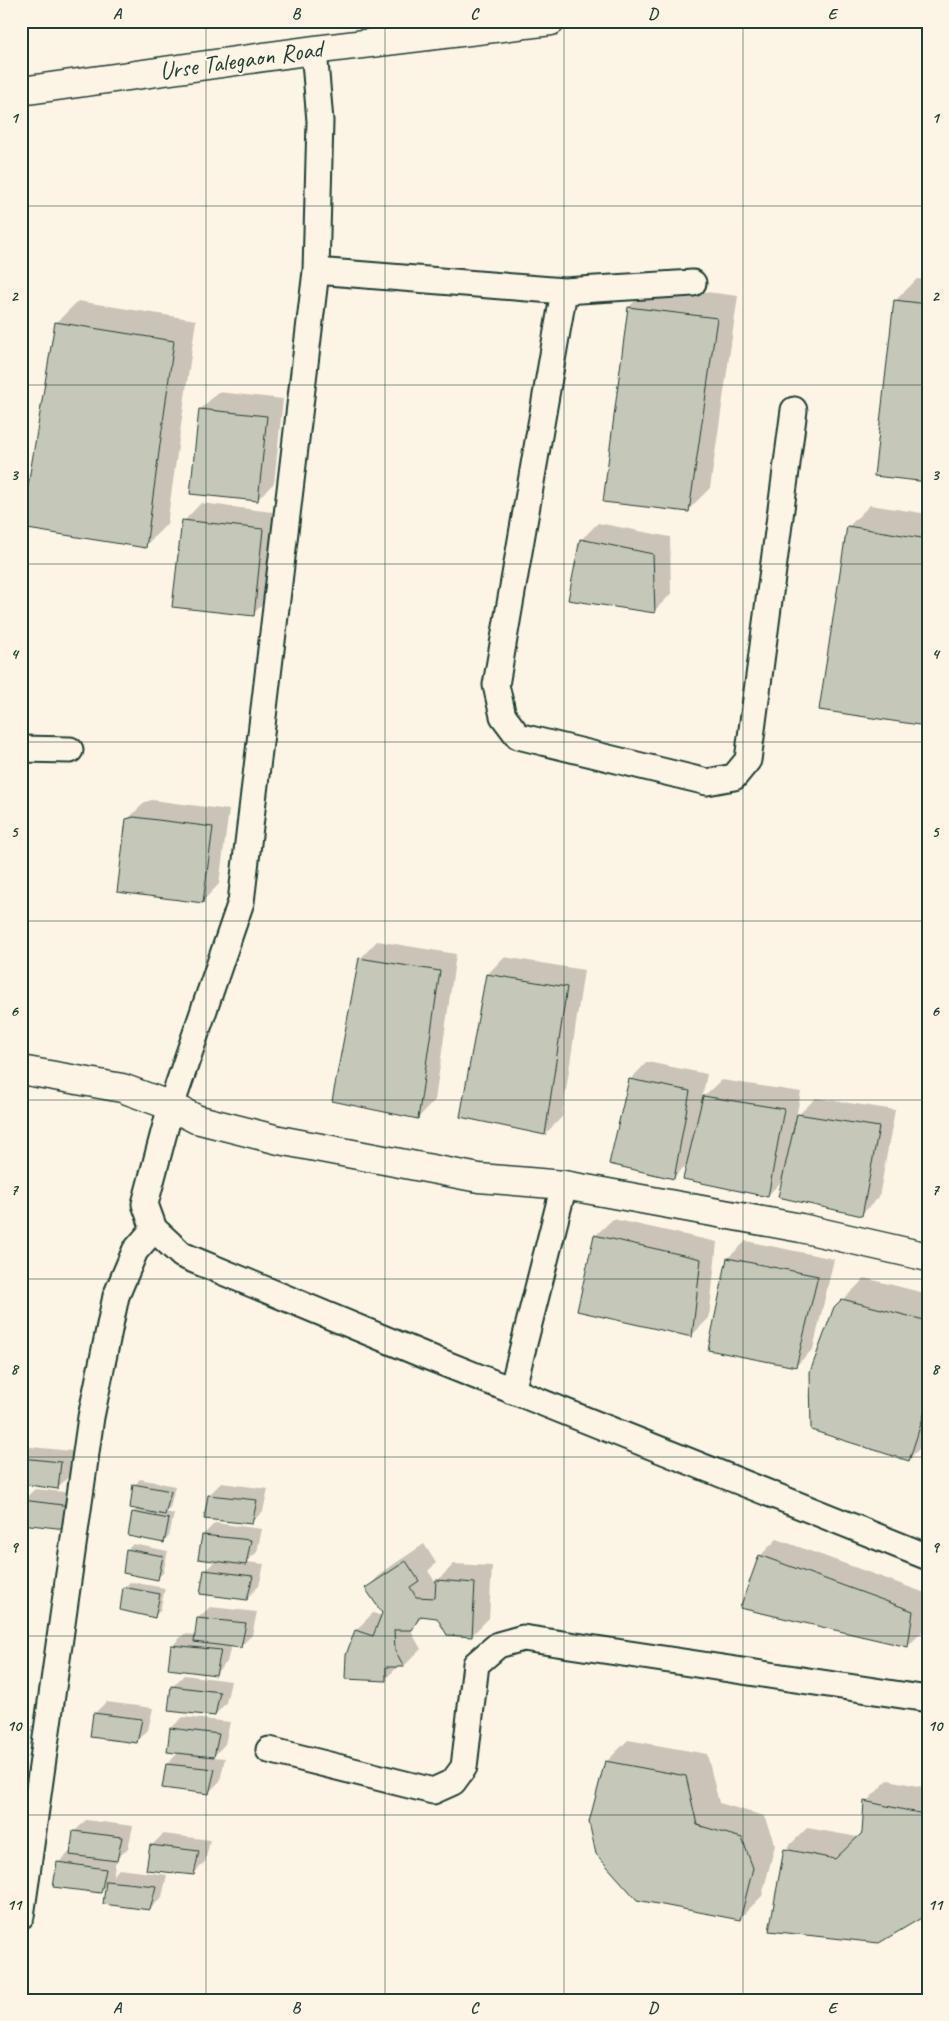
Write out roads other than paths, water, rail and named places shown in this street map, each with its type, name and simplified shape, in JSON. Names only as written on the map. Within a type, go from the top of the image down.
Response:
[{"type":"main road","name":"Urse Talegaon Road","points":[[21,91],[314,50],[429,29],[551,21]]},
{"type":"main road","points":[[21,1070],[122,1088],[172,1106],[196,1119],[279,1140],[479,1178],[564,1185],[801,1228],[928,1257]]},
{"type":"street","points":[[314,50],[320,121],[316,271],[241,902],[172,1106],[145,1204],[154,1229],[182,1255],[512,1391],[928,1557]]},
{"type":"street","points":[[316,271],[564,291],[693,283]]},
{"type":"street","points":[[564,291],[496,685],[503,716],[518,736],[707,782],[734,777],[748,760],[794,410]]},
{"type":"street","points":[[21,749],[70,750]]},
{"type":"street","points":[[512,1391],[564,1185]]},
{"type":"street","points":[[21,1916],[29,1799],[93,1408],[116,1296],[135,1251],[154,1229]]},
{"type":"street","points":[[270,1750],[433,1791],[453,1782],[464,1767],[476,1664],[498,1645],[523,1638],[928,1699]]}]
